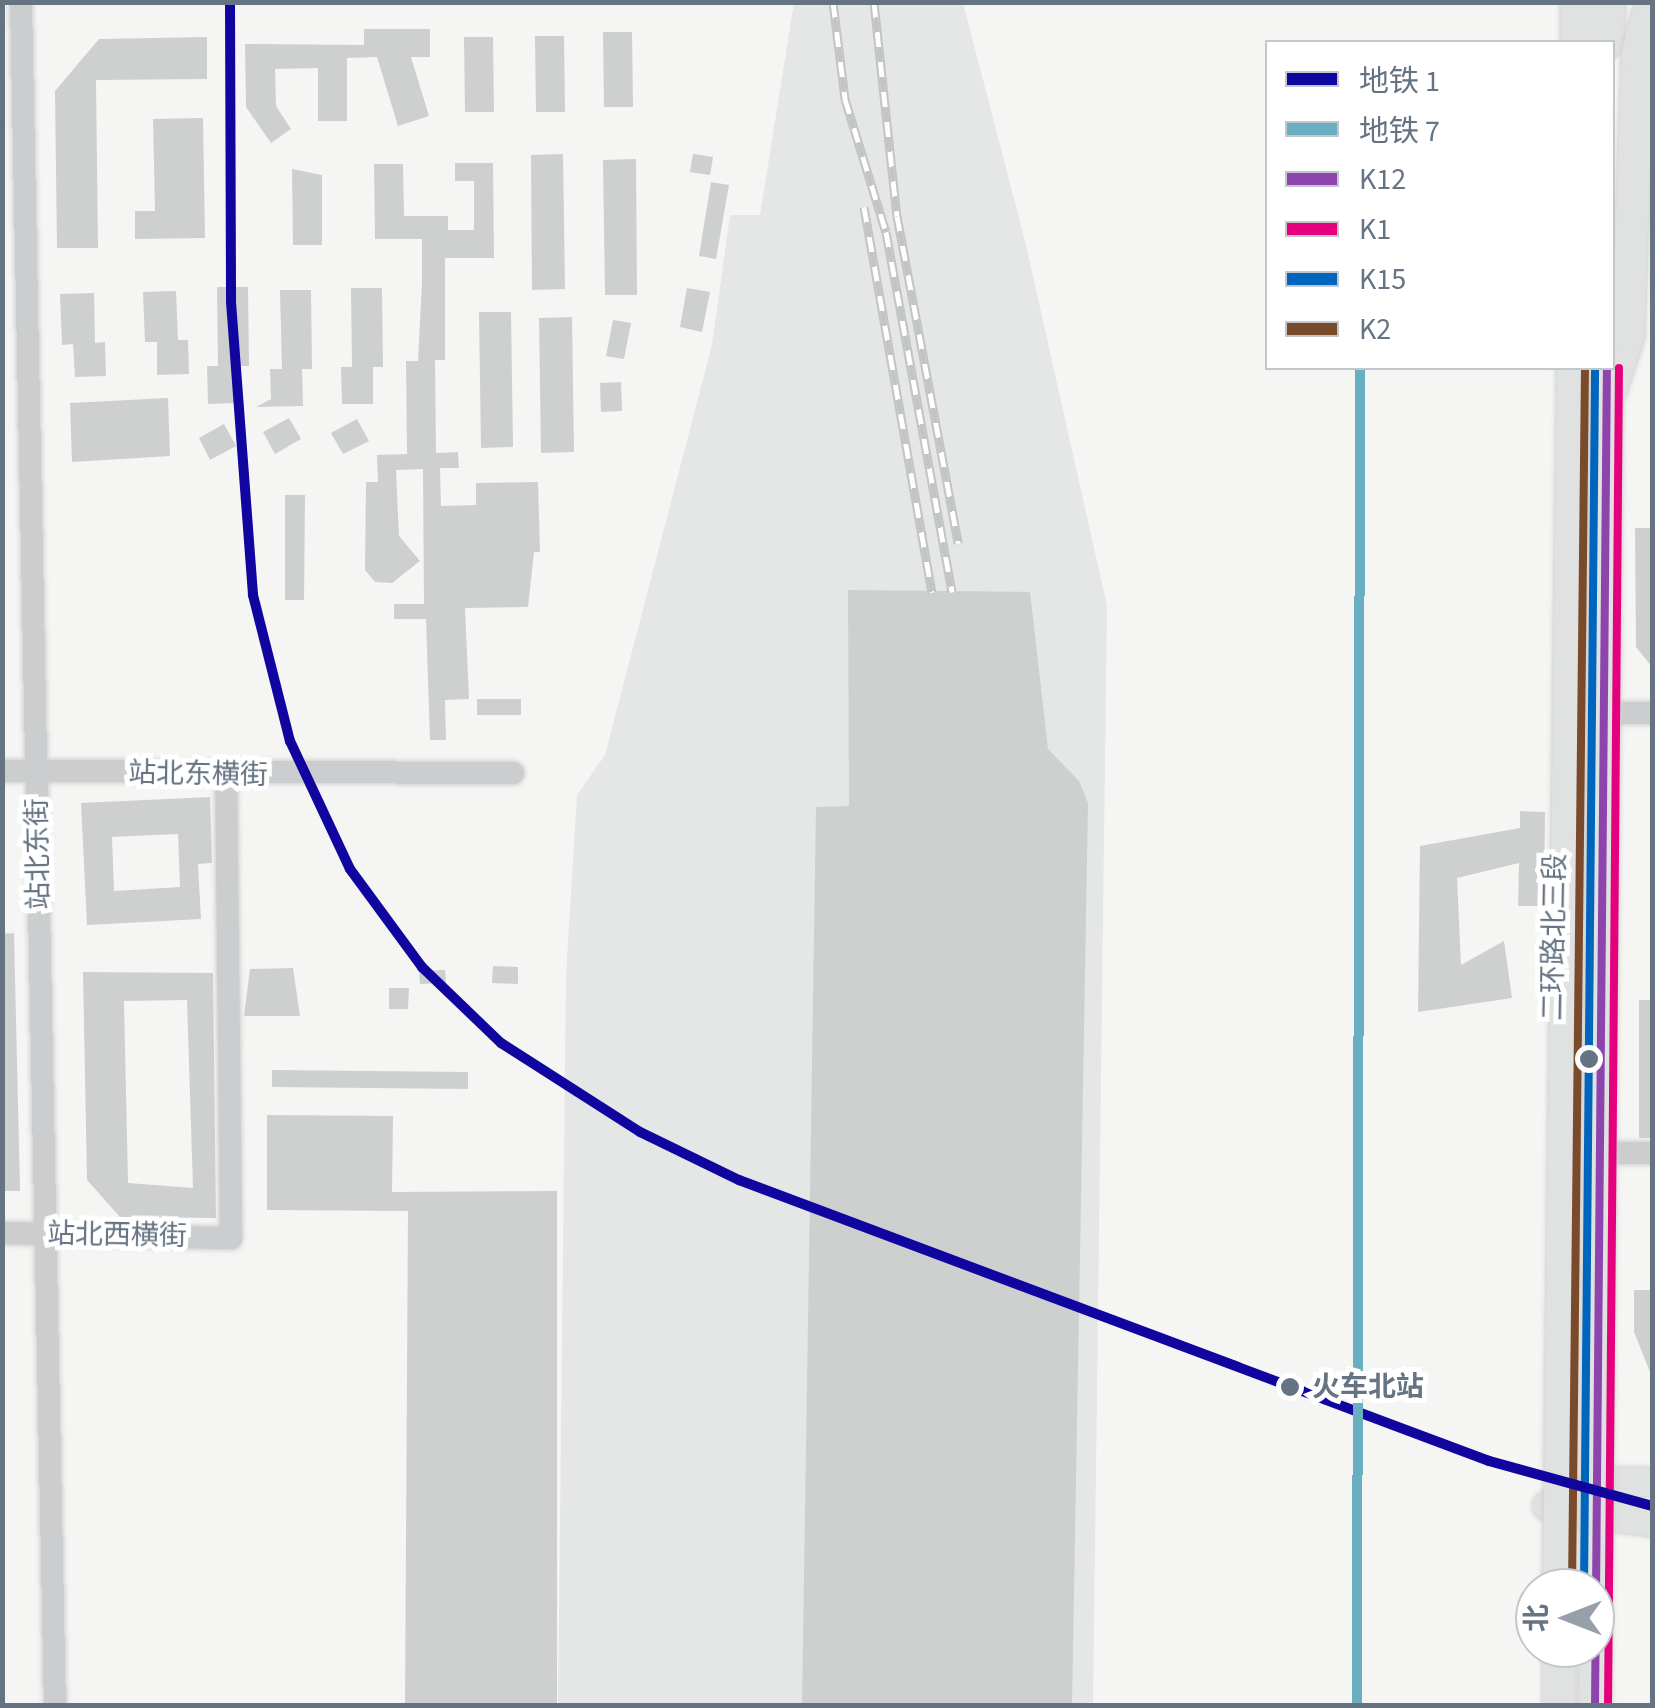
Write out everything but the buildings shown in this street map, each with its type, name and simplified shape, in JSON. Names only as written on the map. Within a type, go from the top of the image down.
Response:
[{"type":"highway","points":[[1576,40],[1577,2]]},
{"type":"highway","points":[[1608,2],[1608,40]]},
{"type":"highway","points":[[1615,366],[1628,336],[1638,52],[1652,2]]},
{"type":"highway","points":[[1559,1568],[1573,370]]},
{"type":"highway","points":[[1595,1706],[1607,384]]},
{"type":"highway","points":[[1559,1668],[1560,1706]]},
{"type":"main road","points":[[1564,2],[1564,40]]},
{"type":"main road","points":[[1606,1706],[1624,2]]},
{"type":"main road","name":"二环路北三段","points":[[1546,1568],[1561,370]]},
{"type":"main road","points":[[1547,1506],[1607,1482],[1652,1482]]},
{"type":"main road","points":[[1547,1506],[1607,1521],[1652,1522]]},
{"type":"main road","points":[[1545,1706],[1546,1668]]},
{"type":"street","name":"站北东街","points":[[21,2],[54,1706]]},
{"type":"street","points":[[1618,713],[1652,713]]},
{"type":"street","name":"站北东横街","points":[[2,771],[226,776],[512,772]]},
{"type":"street","name":"站北西横街","points":[[2,1233],[231,1238],[226,776]]},
{"type":"street","points":[[1612,1153],[1652,1152]]},
{"type":"shaded area","points":[[794,3],[963,3],[1026,245],[1107,606],[1093,1705],[558,1706],[566,976],[577,795],[605,755],[712,345],[730,215],[760,215]]},
{"type":"railway","points":[[833,2],[845,99],[886,232],[952,592]]},
{"type":"railway","points":[[874,2],[897,216],[958,543]]},
{"type":"railway","points":[[864,207],[932,592]]},
{"type":"metro line","name":"1","points":[[230,2],[231,302],[253,595],[290,741],[350,869],[422,967],[501,1043],[640,1132],[739,1180],[1489,1461],[1652,1506]]},
{"type":"metro line","name":"7","points":[[1357,1706],[1360,370]]},
{"type":"transit line","name":"K1","points":[[1608,1706],[1619,368]]},
{"type":"transit line","name":"K2","points":[[1572,1568],[1585,370]]},
{"type":"transit line","name":"K15","points":[[1584,1568],[1595,370]]},
{"type":"transit line","name":"K12","points":[[1595,1706],[1607,370]]},
{"type":"place","name":"火车北站","points":[[1290,1387]]}]
